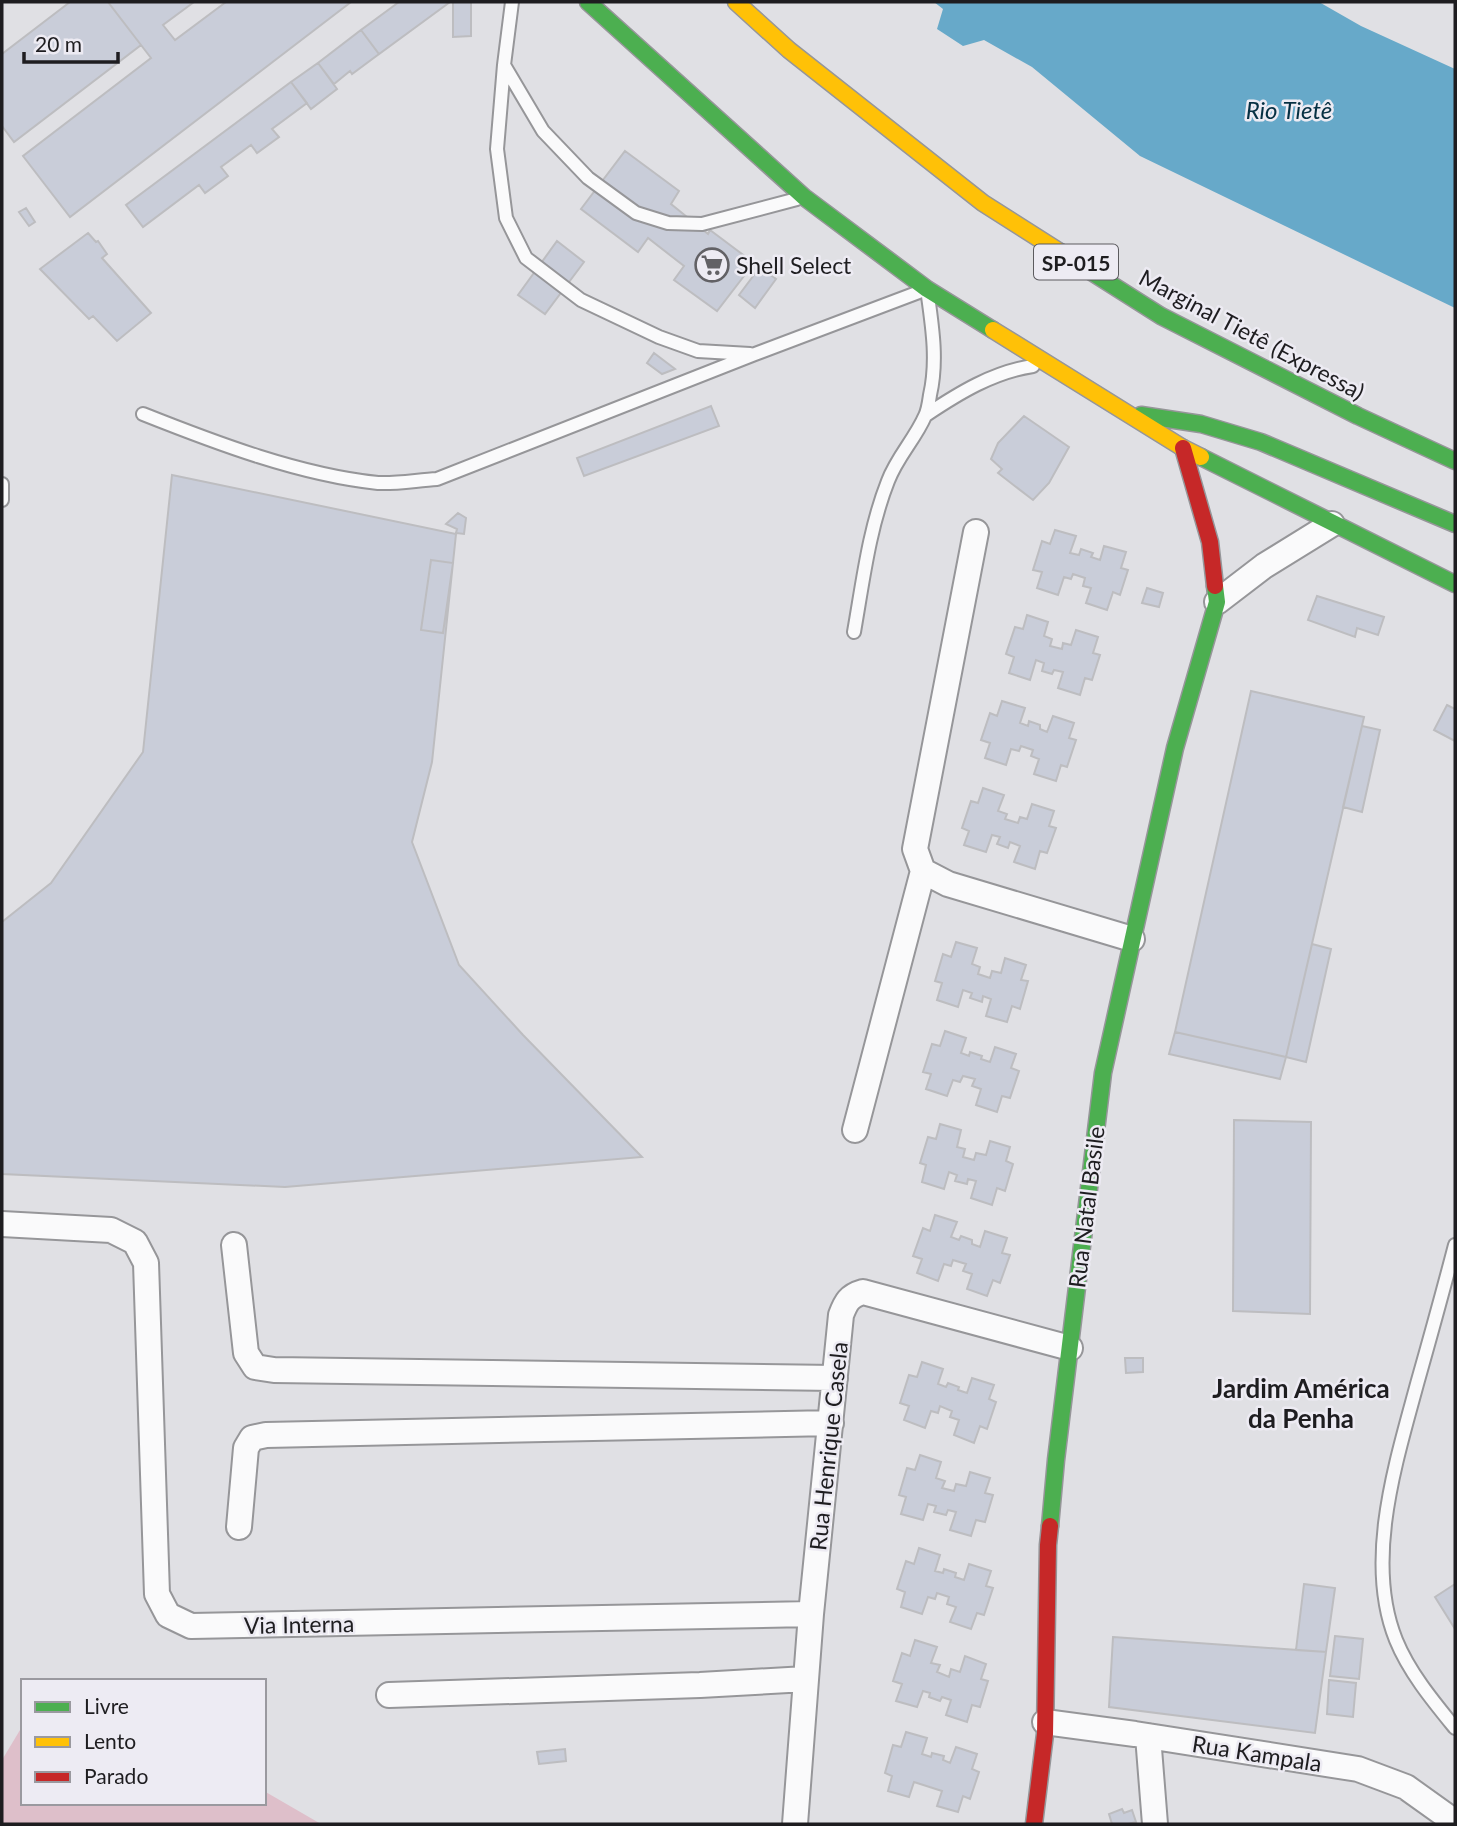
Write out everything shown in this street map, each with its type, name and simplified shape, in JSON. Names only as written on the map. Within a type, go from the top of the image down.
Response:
[{"type":"main road","points":[[588,2],[804,197],[927,289],[1183,448],[1455,584]]},
{"type":"main road","name":"Marginal Tietê (Expressa)","points":[[736,2],[789,50],[982,203],[1161,316],[1358,416],[1455,461]]},
{"type":"main road","points":[[1129,413],[1201,424],[1261,442],[1455,524]]},
{"type":"main road","name":"Rua Natal Basile","points":[[1034,1824],[1045,1722],[1048,1545],[1103,1073],[1175,748],[1217,602],[1210,542],[1183,448]]},
{"type":"street","points":[[1217,602],[1264,566],[1332,524]]},
{"type":"street","points":[[855,1130],[923,871],[915,849],[976,533]]},
{"type":"street","points":[[923,871],[948,884],[1132,939]]},
{"type":"street","name":"Via Interna","points":[[2,1224],[111,1230],[135,1242],[146,1263],[157,1594],[168,1615],[191,1626],[811,1614]]},
{"type":"street","points":[[234,1245],[246,1353],[255,1367],[274,1370],[835,1378]]},
{"type":"street","name":"Rua Henrique Casela","points":[[796,1824],[811,1614],[841,1315],[845,1305],[853,1295],[863,1292],[1070,1348]]},
{"type":"street","points":[[239,1527],[246,1448],[253,1438],[266,1435],[831,1423]]},
{"type":"street","points":[[389,1695],[806,1679]]},
{"type":"street","name":"Rua Kampala","points":[[1045,1722],[1358,1769],[1406,1787],[1455,1822]]},
{"type":"street","points":[[1148,1736],[1156,1824]]},
{"type":"lane","points":[[512,2],[497,149],[506,218],[526,258],[581,300],[659,337],[698,351],[755,354]]},
{"type":"lane","points":[[504,65],[543,131],[588,178],[636,213],[668,223],[702,224],[804,197]]},
{"type":"lane","points":[[143,414],[203,438],[315,473],[381,483],[437,479],[927,289],[934,348],[934,378],[926,415],[888,478],[876,516],[854,632]]},
{"type":"lane","points":[[926,415],[958,393],[990,378],[1016,369],[1048,364]]},
{"type":"lane","points":[[2,484],[2,499]]},
{"type":"lane","points":[[1455,1245],[1394,1469],[1382,1554],[1385,1598],[1396,1639],[1416,1677],[1455,1728]]},
{"type":"shaded area","points":[[21,1728],[21,1805],[266,1805],[266,1792],[321,1824],[2,1824],[2,1760]]},
{"type":"water","name":"Rio Tietê","points":[[934,2],[1319,2],[1361,26],[1455,69],[1455,308],[1140,156],[1032,67],[984,40],[963,46],[937,29],[943,9]]},
{"type":"building","points":[[70,2],[108,2],[141,45],[14,142],[2,126],[2,54]]},
{"type":"building","points":[[108,2],[194,2],[163,25],[175,40],[226,2],[351,2],[70,217],[23,156],[151,58]]},
{"type":"building","points":[[399,2],[450,2],[379,54],[361,30]]},
{"type":"building","points":[[453,2],[471,2],[471,36],[453,37]]},
{"type":"building","points":[[361,30],[379,54],[334,84],[318,63]]},
{"type":"building","points":[[318,63],[337,89],[311,109],[291,82]]},
{"type":"building","points":[[291,82],[307,103],[272,129],[279,137],[257,153],[251,145],[221,167],[228,176],[205,193],[199,185],[143,227],[126,205]]},
{"type":"building","points":[[625,151],[679,191],[671,204],[708,234],[710,230],[754,263],[717,311],[674,280],[684,266],[648,238],[638,252],[581,209]]},
{"type":"building","points":[[26,208],[35,222],[29,226],[19,212]]},
{"type":"building","points":[[88,233],[107,254],[102,258],[151,313],[117,341],[93,316],[89,319],[40,269]]},
{"type":"building","points":[[557,241],[584,262],[545,314],[518,295]]},
{"type":"building","points":[[760,267],[776,279],[755,308],[739,295]]},
{"type":"building","points":[[654,353],[675,369],[662,374],[647,363]]},
{"type":"building","points":[[711,406],[719,426],[584,476],[577,458]]},
{"type":"building","points":[[1024,416],[1069,447],[1049,483],[1033,500],[998,473],[1002,469],[991,459],[998,443]]},
{"type":"building","points":[[172,475],[456,534],[432,762],[412,842],[459,965],[642,1157],[285,1187],[2,1174],[2,922],[51,883],[143,752]]},
{"type":"building","points":[[458,513],[466,518],[464,534],[456,533],[457,529],[446,524]]},
{"type":"building","points":[[1055,530],[1076,536],[1070,553],[1079,555],[1081,549],[1093,553],[1091,557],[1100,560],[1104,546],[1126,552],[1121,568],[1128,570],[1120,595],[1113,592],[1107,610],[1086,603],[1091,588],[1083,586],[1085,578],[1073,574],[1071,579],[1064,577],[1058,595],[1037,588],[1042,572],[1033,570],[1042,541],[1050,544]]},
{"type":"building","points":[[431,560],[453,563],[443,633],[421,630]]},
{"type":"building","points":[[1147,588],[1163,593],[1159,607],[1142,603]]},
{"type":"building","points":[[1317,596],[1384,617],[1378,635],[1357,628],[1355,637],[1308,620]]},
{"type":"building","points":[[1027,615],[1048,622],[1044,636],[1052,639],[1050,646],[1062,649],[1063,643],[1071,645],[1076,630],[1098,637],[1093,653],[1100,655],[1092,680],[1085,678],[1080,695],[1058,688],[1063,672],[1054,670],[1052,674],[1042,671],[1044,663],[1036,660],[1030,680],[1009,673],[1014,657],[1006,654],[1015,627],[1023,629]]},
{"type":"building","points":[[1251,691],[1364,717],[1286,1057],[1175,1032]]},
{"type":"building","points":[[1002,701],[1025,708],[1020,723],[1028,726],[1029,721],[1040,725],[1040,729],[1047,732],[1053,716],[1074,723],[1069,738],[1076,740],[1067,767],[1061,765],[1056,781],[1034,774],[1039,759],[1031,756],[1033,750],[1021,746],[1019,751],[1011,749],[1006,765],[985,758],[990,743],[981,740],[990,713],[997,716]]},
{"type":"building","points":[[1447,705],[1455,709],[1455,741],[1434,730]]},
{"type":"building","points":[[1362,726],[1380,730],[1362,812],[1343,807]]},
{"type":"building","points":[[983,788],[1004,795],[998,811],[1007,814],[1005,819],[1018,823],[1020,817],[1027,819],[1032,804],[1054,811],[1049,826],[1056,828],[1047,853],[1040,851],[1035,869],[1014,862],[1020,846],[1010,842],[1008,848],[997,844],[1000,837],[992,835],[986,852],[964,845],[969,831],[962,828],[971,801],[978,803]]},
{"type":"building","points":[[956,942],[977,948],[972,964],[980,967],[978,974],[990,978],[992,971],[1001,973],[1005,958],[1026,965],[1021,980],[1028,981],[1020,1009],[1012,1006],[1007,1022],[986,1016],[991,999],[983,996],[982,1002],[970,998],[972,993],[963,990],[958,1007],[937,1000],[942,983],[935,981],[943,954],[951,957]]},
{"type":"building","points":[[1312,944],[1331,949],[1306,1062],[1286,1057]]},
{"type":"building","points":[[945,1031],[966,1038],[961,1053],[969,1056],[970,1052],[990,1062],[995,1047],[1016,1054],[1011,1068],[1019,1071],[1010,1098],[1002,1096],[997,1112],[976,1105],[981,1089],[972,1086],[975,1079],[963,1076],[960,1082],[953,1080],[947,1096],[926,1089],[931,1074],[923,1072],[932,1044],[940,1046]]},
{"type":"building","points":[[1175,1032],[1286,1057],[1280,1079],[1169,1054]]},
{"type":"building","points":[[1234,1120],[1311,1122],[1310,1314],[1233,1311]]},
{"type":"building","points":[[940,1124],[961,1130],[957,1147],[965,1149],[963,1157],[974,1160],[976,1153],[986,1155],[990,1141],[1010,1147],[1006,1161],[1013,1164],[1005,1191],[997,1188],[992,1205],[971,1198],[976,1181],[968,1179],[967,1184],[955,1181],[957,1175],[949,1172],[944,1189],[922,1182],[926,1165],[920,1163],[928,1137],[936,1139]]},
{"type":"building","points":[[935,1215],[957,1222],[951,1237],[959,1240],[961,1236],[980,1247],[985,1231],[1007,1238],[1002,1253],[1010,1255],[1000,1283],[993,1280],[987,1296],[967,1289],[972,1274],[963,1271],[966,1264],[953,1260],[951,1266],[944,1264],[938,1281],[917,1273],[922,1259],[913,1256],[923,1228],[930,1231]]},
{"type":"building","points":[[1125,1358],[1143,1358],[1143,1372],[1126,1373]]},
{"type":"building","points":[[922,1362],[943,1369],[938,1384],[946,1387],[948,1383],[967,1393],[972,1378],[994,1385],[989,1399],[996,1402],[987,1429],[980,1426],[974,1443],[954,1435],[959,1420],[950,1417],[952,1411],[940,1406],[938,1413],[931,1411],[925,1428],[904,1420],[909,1406],[900,1403],[909,1375],[917,1377]]},
{"type":"building","points":[[920,1455],[941,1462],[936,1478],[945,1481],[942,1488],[954,1491],[956,1484],[966,1486],[970,1472],[990,1478],[985,1493],[993,1495],[985,1522],[976,1520],[971,1536],[950,1530],[956,1512],[948,1510],[946,1515],[934,1512],[936,1506],[928,1504],[923,1520],[901,1514],[906,1497],[899,1495],[907,1468],[915,1470]]},
{"type":"building","points":[[919,1548],[940,1555],[935,1571],[943,1573],[944,1569],[956,1573],[955,1577],[964,1580],[969,1564],[991,1571],[986,1586],[993,1588],[984,1615],[977,1613],[971,1629],[950,1622],[956,1607],[947,1604],[949,1597],[937,1593],[935,1599],[928,1597],[922,1614],[901,1607],[905,1592],[897,1589],[906,1561],[914,1564]]},
{"type":"building","points":[[1304,1584],[1335,1588],[1326,1652],[1296,1650]]},
{"type":"building","points":[[1455,1584],[1455,1629],[1435,1597]]},
{"type":"building","points":[[1335,1636],[1363,1639],[1359,1679],[1330,1676]]},
{"type":"building","points":[[1113,1637],[1326,1652],[1315,1733],[1109,1707]]},
{"type":"building","points":[[915,1640],[937,1647],[931,1663],[940,1665],[937,1672],[949,1677],[951,1669],[960,1672],[965,1656],[986,1664],[981,1679],[988,1681],[980,1707],[972,1705],[967,1722],[946,1715],[951,1700],[942,1697],[940,1701],[929,1697],[930,1693],[923,1691],[917,1707],[896,1701],[902,1684],[893,1681],[902,1653],[910,1656]]},
{"type":"building","points":[[1329,1680],[1356,1683],[1353,1717],[1327,1714]]},
{"type":"building","points":[[906,1732],[927,1738],[922,1754],[931,1757],[932,1753],[944,1756],[943,1760],[950,1763],[956,1747],[977,1754],[972,1769],[979,1772],[970,1799],[963,1796],[958,1812],[937,1806],[942,1791],[914,1782],[909,1797],[888,1791],[892,1776],[885,1773],[893,1745],[901,1747]]},
{"type":"building","points":[[565,1749],[566,1761],[539,1764],[537,1752]]},
{"type":"building","points":[[1122,1809],[1124,1813],[1132,1810],[1136,1822],[1112,1824],[1109,1814]]},
{"type":"traffic: fast","points":[[588,2],[804,197],[927,289],[993,330]]},
{"type":"traffic: fast","points":[[1060,252],[1161,316],[1358,416],[1455,461]]},
{"type":"traffic: fast","points":[[1141,415],[1201,424],[1261,442],[1455,524]]},
{"type":"traffic: fast","points":[[1201,457],[1455,584]]},
{"type":"traffic: fast","points":[[1050,1526],[1103,1073],[1175,748],[1217,602],[1215,586]]},
{"type":"traffic: slow","points":[[736,2],[789,50],[983,203],[1060,252]]},
{"type":"traffic: slow","points":[[993,330],[1201,457]]},
{"type":"traffic: jam","points":[[1183,448],[1210,542],[1215,586]]},
{"type":"traffic: jam","points":[[1034,1824],[1045,1734],[1050,1526]]},
{"type":"place","name":"Shell Select","points":[[712,265]]},
{"type":"district","name":"Jardim América da Penha","points":[[1301,1403]]}]
